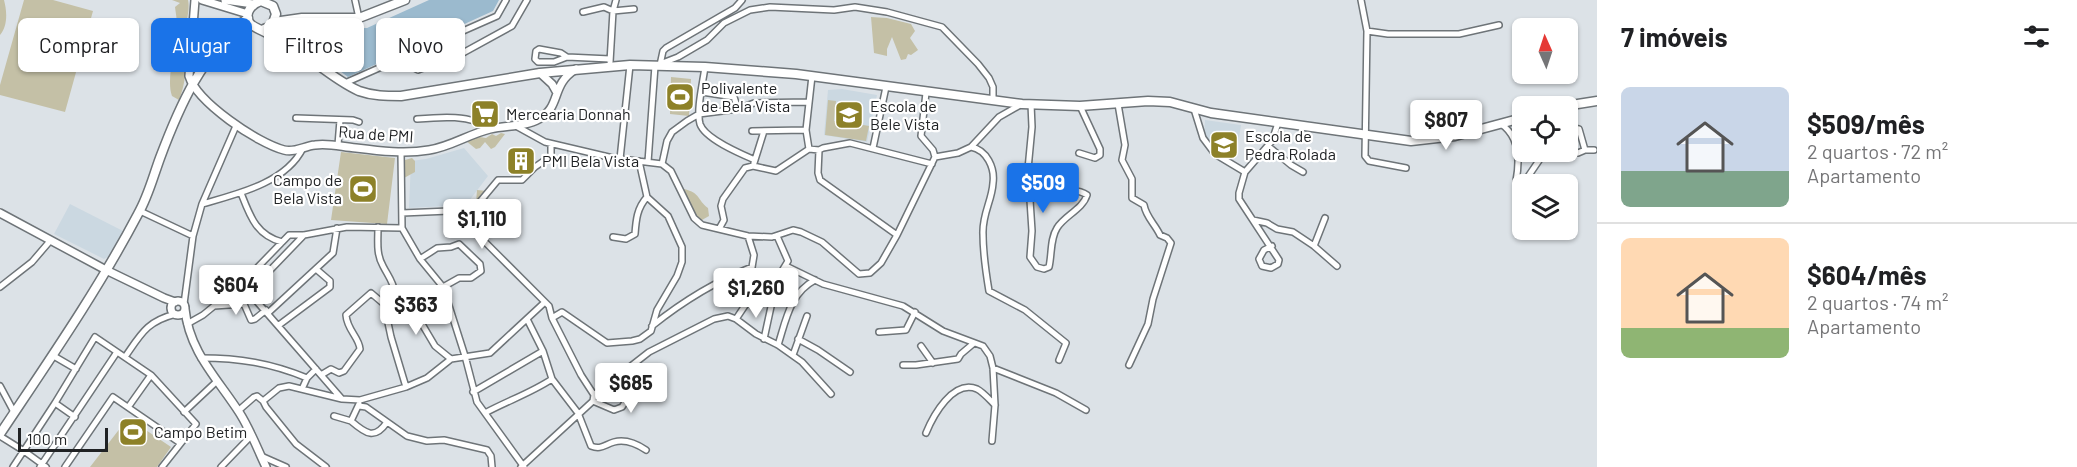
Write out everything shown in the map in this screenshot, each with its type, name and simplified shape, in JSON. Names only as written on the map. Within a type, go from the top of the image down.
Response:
[{"type":"main road","points":[[359,18],[405,0]]},
{"type":"main road","points":[[264,25],[248,16],[256,2],[265,2],[302,18]]},
{"type":"main road","points":[[327,72],[344,84],[369,94],[401,96],[610,63],[705,67],[812,76],[926,93],[1026,104],[1080,106],[1160,101],[1278,123],[1366,136],[1423,141],[1455,136],[1512,121]]},
{"type":"main road","points":[[0,435],[106,270],[140,211],[169,133],[200,72]]},
{"type":"main road","points":[[1578,104],[1597,101]]},
{"type":"street","points":[[192,86],[189,76],[195,0]]},
{"type":"street","points":[[202,0],[248,16]]},
{"type":"street","points":[[225,0],[256,2]]},
{"type":"street","points":[[355,0],[359,18]]},
{"type":"street","points":[[465,30],[497,16],[506,0]]},
{"type":"street","points":[[465,52],[512,27],[527,0]]},
{"type":"street","points":[[567,57],[561,52],[539,49],[536,51],[535,59],[538,62],[554,62],[567,57],[610,63],[613,11],[616,0]]},
{"type":"street","points":[[648,162],[658,65],[663,51],[735,8],[742,0]]},
{"type":"street","points":[[1361,0],[1367,31],[1366,159],[1406,168]]},
{"type":"street","points":[[583,12],[604,7],[613,11],[634,9]]},
{"type":"street","points":[[658,65],[678,57],[707,40],[724,24],[750,10],[770,7],[834,10],[855,7],[887,12],[942,27],[978,63],[989,78],[993,87],[993,101]]},
{"type":"street","points":[[1367,31],[1388,34],[1459,34],[1499,25]]},
{"type":"street","points":[[620,159],[630,65]]},
{"type":"street","points":[[705,67],[699,114],[700,124],[706,133],[754,163],[776,171],[809,149],[819,150],[843,143],[873,148],[932,164]]},
{"type":"street","points":[[540,73],[547,78],[556,91],[565,78],[577,69]]},
{"type":"street","points":[[344,84],[376,70]]},
{"type":"street","points":[[809,149],[806,130],[812,76]]},
{"type":"street","name":"Rua de PMI","points":[[192,86],[236,126],[281,149],[295,151],[315,145],[338,145],[401,152],[431,150],[490,129],[537,121],[550,112],[556,91]]},
{"type":"street","points":[[873,148],[886,87]]},
{"type":"street","points":[[702,92],[735,97],[738,109]]},
{"type":"street","points":[[514,125],[551,144],[620,159],[662,164],[671,171],[698,222],[748,236],[777,237],[793,230],[801,232],[822,243],[859,274],[870,273],[881,263],[935,157],[920,130],[926,93]]},
{"type":"street","points":[[662,164],[667,141],[672,132],[699,114],[738,109],[754,103],[808,102]]},
{"type":"street","points":[[935,157],[958,153],[971,147],[999,117],[1026,104],[1032,127],[1028,169],[1032,231],[1030,257],[1036,267],[1044,269],[1049,267],[1056,229],[1085,200],[1087,195],[1079,190],[1058,188],[1028,169]]},
{"type":"street","points":[[1118,104],[1125,145],[1122,160],[1132,179],[1132,198],[1144,205],[1146,214],[1160,235],[1171,243],[1153,299],[1148,324],[1129,365]]},
{"type":"street","points":[[1079,153],[1095,158],[1100,155],[1100,149],[1080,106]]},
{"type":"street","points":[[1194,109],[1203,138],[1215,154],[1245,172]]},
{"type":"street","points":[[296,118],[359,122]]},
{"type":"street","points":[[417,119],[465,119],[484,124],[490,129]]},
{"type":"street","points":[[338,145],[340,120]]},
{"type":"street","points":[[1272,246],[1239,199],[1239,193],[1245,172],[1272,141],[1278,123]]},
{"type":"street","points":[[1501,124],[1512,135]]},
{"type":"street","points":[[186,323],[185,291],[193,236],[202,204],[236,126]]},
{"type":"street","points":[[1578,129],[1585,150]]},
{"type":"street","points":[[752,131],[806,130]]},
{"type":"street","points":[[719,229],[724,220],[723,199],[745,168],[754,163],[764,131]]},
{"type":"street","points":[[402,213],[473,210],[498,180],[522,180],[535,166],[552,156],[551,144]]},
{"type":"street","points":[[1268,146],[1303,172]]},
{"type":"street","points":[[971,147],[982,150],[987,156],[994,183],[984,213],[982,234],[989,291],[1025,310],[1066,342],[1059,360]]},
{"type":"street","points":[[202,204],[257,187],[288,167],[297,159],[303,148]]},
{"type":"street","points":[[819,150],[820,180],[897,235]]},
{"type":"street","points":[[1578,153],[1594,150]]},
{"type":"street","points":[[401,152],[402,228],[420,259],[443,287],[477,402],[523,466],[594,398],[649,352],[714,319],[728,316],[736,319],[764,339],[778,345],[802,362],[831,394]]},
{"type":"street","points":[[473,210],[483,241],[547,304],[608,343],[639,339],[651,331],[657,310],[677,276],[683,254],[668,216],[647,197],[639,161]]},
{"type":"street","points":[[1518,162],[1516,181],[1518,184],[1522,184],[1538,162]]},
{"type":"street","points":[[241,193],[254,225],[266,236],[282,242]]},
{"type":"street","points":[[613,237],[626,239],[635,234],[637,214],[647,197]]},
{"type":"street","points":[[140,211],[193,236]]},
{"type":"street","points":[[0,213],[50,241],[164,298],[175,308],[186,323],[201,358],[252,435],[266,467]]},
{"type":"street","points":[[1314,246],[1325,218]]},
{"type":"street","points":[[1253,220],[1293,232],[1337,266]]},
{"type":"street","points":[[255,283],[254,270],[289,235],[304,235],[347,227],[402,228]]},
{"type":"street","points":[[378,227],[378,254],[383,267],[393,281],[395,292]]},
{"type":"street","points":[[186,323],[203,315],[214,306],[244,304],[251,320],[255,319],[333,253],[337,228]]},
{"type":"street","points":[[304,235],[255,283],[250,293],[342,399]]},
{"type":"street","points":[[736,319],[747,304],[754,255],[748,236]]},
{"type":"street","points":[[764,339],[777,279],[788,261],[777,237]]},
{"type":"street","points":[[0,287],[32,262],[50,241]]},
{"type":"street","points":[[420,259],[437,248],[459,244],[480,264],[481,271],[471,278],[459,278],[443,287]]},
{"type":"street","points":[[786,266],[815,280],[868,298],[903,306],[943,331],[983,346],[990,356],[993,368],[995,405],[992,441]]},
{"type":"street","points":[[651,327],[681,304],[752,267]]},
{"type":"street","points":[[279,325],[330,287],[330,281],[316,269]]},
{"type":"street","points":[[778,345],[794,298],[799,290],[815,280]]},
{"type":"street","points":[[125,357],[146,327],[175,308],[185,291]]},
{"type":"street","points":[[384,304],[395,292]]},
{"type":"street","points":[[395,292],[406,297],[435,346],[452,359]]},
{"type":"street","points":[[321,375],[331,369],[339,373],[344,371],[360,349],[359,342],[350,332],[346,315],[371,293],[384,304],[406,387]]},
{"type":"street","points":[[547,304],[575,365],[594,398],[614,410],[622,407],[647,368]]},
{"type":"street","points":[[351,422],[359,403],[427,378],[452,359],[490,353],[547,304]]},
{"type":"street","points":[[175,308],[184,307]]},
{"type":"street","points":[[175,308],[184,307]]},
{"type":"street","points":[[552,318],[562,312]]},
{"type":"street","points":[[879,332],[906,330],[915,312]]},
{"type":"street","points":[[793,355],[807,316]]},
{"type":"street","points":[[527,319],[543,351],[552,379],[578,413],[591,446],[602,448],[614,442],[624,442],[637,444],[646,450]]},
{"type":"street","points":[[13,467],[95,338],[151,375],[196,424],[162,467]]},
{"type":"street","points":[[798,339],[850,372]]},
{"type":"street","points":[[903,365],[958,359],[974,343]]},
{"type":"street","points":[[921,346],[933,363]]},
{"type":"street","points":[[473,392],[543,351]]},
{"type":"street","points":[[0,435],[43,466],[117,352]]},
{"type":"street","points":[[52,355],[76,369]]},
{"type":"street","points":[[201,358],[227,358],[281,368],[307,378]]},
{"type":"street","points":[[993,368],[1056,393],[1086,410]]},
{"type":"street","points":[[302,389],[307,378],[316,369]]},
{"type":"street","points":[[129,406],[151,375]]},
{"type":"street","points":[[485,413],[510,399],[535,390],[552,379]]},
{"type":"street","points":[[184,412],[216,382]]},
{"type":"street","points":[[0,386],[14,412]]},
{"type":"street","points":[[263,401],[279,388],[289,386],[359,403],[407,436],[427,441],[444,440],[487,450],[491,456],[492,467]]},
{"type":"street","points":[[926,433],[934,414],[944,401],[965,388],[977,389],[995,405]]},
{"type":"street","points":[[238,411],[257,396],[296,444],[326,467]]},
{"type":"street","points":[[65,467],[113,397],[180,443]]},
{"type":"street","points":[[55,403],[75,417]]},
{"type":"street","points":[[334,416],[374,434],[380,431],[387,422]]},
{"type":"street","points":[[221,467],[252,435]]},
{"type":"street","points":[[261,456],[286,467]]},
{"type":"shaded area","points":[[0,0],[4,0],[6,23],[0,35]]},
{"type":"shaded area","points":[[24,0],[53,0],[93,11],[91,18],[19,18]]},
{"type":"shaded area","points":[[172,0],[188,0],[187,18],[176,18],[175,7],[180,3]]},
{"type":"shaded area","points":[[871,17],[911,24],[915,31],[910,38],[918,50],[901,60],[892,37],[887,56],[874,53]]},
{"type":"shaded area","points":[[18,21],[18,72],[76,72],[65,112],[0,95],[0,85]]},
{"type":"shaded area","points":[[185,72],[179,100],[172,96],[171,73]]},
{"type":"shaded area","name":"Polivalente de Bela Vista","points":[[671,77],[691,79],[689,116],[670,114]]},
{"type":"shaded area","name":"Escola de Bele Vista","points":[[842,89],[877,95],[867,142],[824,135],[828,90]]},
{"type":"shaded area","points":[[828,100],[836,101],[834,121],[847,123],[851,106],[860,108],[858,124],[869,126],[866,141],[825,135]]},
{"type":"shaded area","name":"Escola de Pedra Rolada","points":[[1205,120],[1241,125],[1236,158],[1217,153],[1204,137]]},
{"type":"shaded area","points":[[501,133],[505,134],[491,149],[485,142],[476,149],[466,141],[480,137],[486,138],[492,134],[496,136]]},
{"type":"shaded area","points":[[464,148],[488,176],[466,205],[409,208],[411,161]]},
{"type":"shaded area","name":"Campo de Bela Vista","points":[[341,152],[395,158],[387,224],[331,220]]},
{"type":"shaded area","points":[[412,158],[415,161],[415,172],[404,178],[405,160]]},
{"type":"shaded area","points":[[684,189],[696,195],[708,208],[709,216],[698,220],[679,196]]},
{"type":"shaded area","points":[[477,190],[487,191],[488,199],[500,203],[510,213],[505,217],[502,215],[489,216],[481,212],[476,203]]},
{"type":"shaded area","points":[[70,204],[123,231],[108,257],[104,259],[54,234]]},
{"type":"shaded area","name":"Campo Betim","points":[[128,418],[171,447],[157,467],[90,467]]},
{"type":"water","points":[[429,0],[499,0],[493,11],[465,24],[465,18],[389,18]]},
{"type":"water","points":[[376,24],[376,64],[364,70],[364,28]]},
{"type":"water","points":[[341,72],[359,72],[348,77]]},
{"type":"place","name":"Polivalente de Bela Vista","points":[[680,97]]},
{"type":"place","name":"Mercearia Donnah","points":[[485,114]]},
{"type":"place","name":"Escola de Bele Vista","points":[[849,115]]},
{"type":"place","name":"Escola de Pedra Rolada","points":[[1224,145]]},
{"type":"place","name":"PMI Bela Vista","points":[[521,161]]},
{"type":"place","name":"Campo de Bela Vista","points":[[363,189]]},
{"type":"place","name":"Campo Betim","points":[[133,432]]}]
